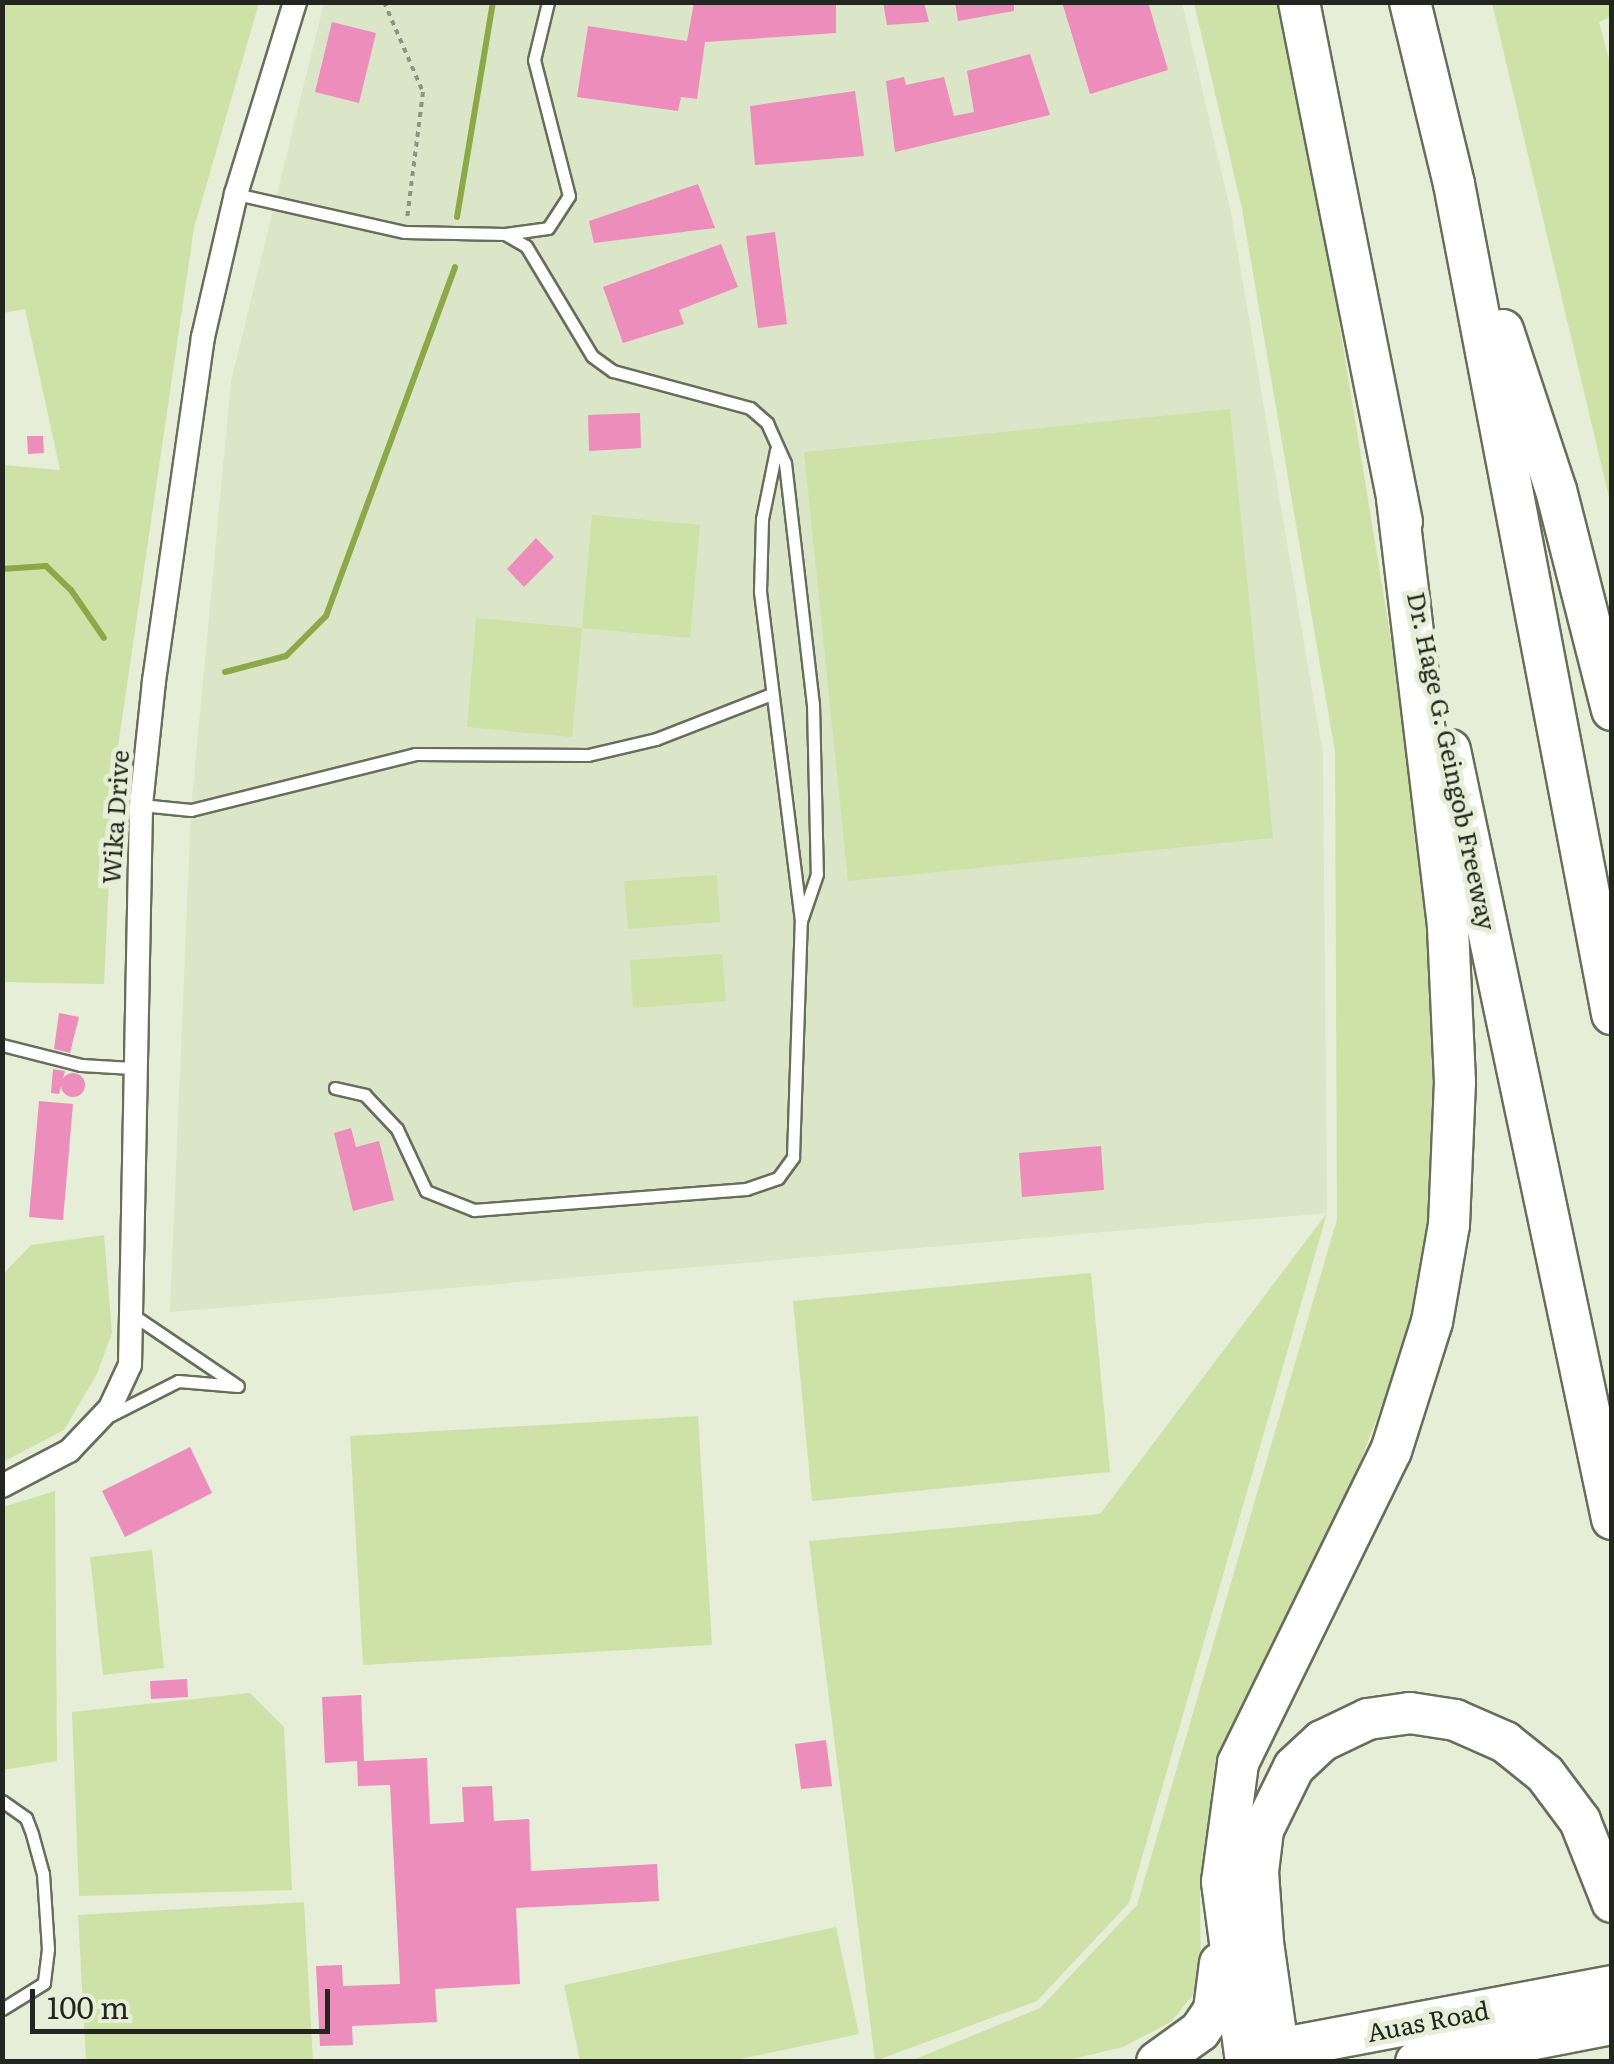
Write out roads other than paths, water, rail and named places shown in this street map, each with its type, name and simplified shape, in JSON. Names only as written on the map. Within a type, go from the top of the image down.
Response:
[{"type":"highway","name":"Dr. Hage G. Geingob Freeway","points":[[1299,2],[1396,498],[1612,1519]]},
{"type":"highway","points":[[1410,2],[1454,184],[1612,1014]]},
{"type":"highway","points":[[1454,184],[1556,490],[1612,710]]},
{"type":"highway","points":[[1156,2062],[1200,2031],[1214,2010],[1224,1922],[1226,1818],[1238,1763],[1391,1450],[1432,1322],[1449,1225],[1455,1082],[1448,926],[1396,498]]},
{"type":"highway","points":[[1262,2057],[1258,1872],[1263,1830],[1294,1766],[1322,1741],[1368,1719],[1410,1713],[1456,1720],[1504,1742],[1545,1774],[1580,1821],[1612,1902]]},
{"type":"highway","points":[[1224,1922],[1262,2057]]},
{"type":"highway","name":"Auas Road","points":[[1262,2057],[1602,2007]]},
{"type":"highway","name":"Auas Road","points":[[1416,2062],[1602,2007]]},
{"type":"street","name":"Wika Drive","points":[[264,102],[284,2]]},
{"type":"street","name":"Wika Drive","points":[[2,1486],[69,1451],[96,1423],[130,1366],[132,1068],[140,805],[203,337],[236,194],[295,2]]},
{"type":"lane","points":[[236,194],[405,232],[506,234],[548,228],[568,196],[534,60],[548,2]]},
{"type":"lane","points":[[506,234],[526,246],[592,356],[614,371],[750,408],[766,423],[792,508],[814,704],[817,874],[802,921]]},
{"type":"lane","points":[[334,1088],[365,1095],[396,1128],[426,1191],[474,1210],[763,1185],[793,1157],[802,921],[769,695],[760,591],[762,519],[776,450]]},
{"type":"lane","points":[[140,805],[191,810],[414,754],[588,754],[656,739],[769,695]]},
{"type":"lane","points":[[2,1045],[81,1064],[132,1068]]},
{"type":"lane","points":[[96,1423],[178,1382],[238,1386],[133,1315]]},
{"type":"lane","points":[[2,1801],[26,1818],[32,1834],[43,1874],[48,1949],[44,1983],[22,2003],[2,2009]]},
{"type":"waterway","points":[[457,217],[493,2]]},
{"type":"waterway","points":[[225,672],[286,656],[326,616],[455,267]]},
{"type":"waterway","points":[[2,569],[46,566],[71,590],[104,638]]}]
